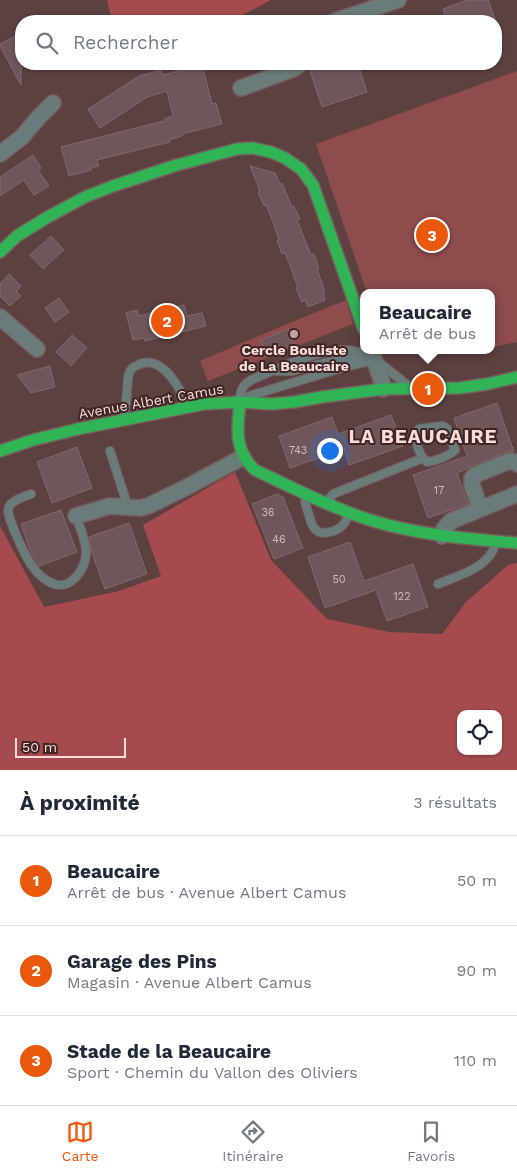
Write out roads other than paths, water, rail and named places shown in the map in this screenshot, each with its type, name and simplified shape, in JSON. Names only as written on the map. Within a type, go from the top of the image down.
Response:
[{"type":"street","points":[[353,15],[398,0]]},
{"type":"street","points":[[241,88],[290,70]]},
{"type":"street","points":[[0,154],[22,137],[53,103]]},
{"type":"street","points":[[0,252],[17,236],[46,218],[113,186],[177,165],[237,149],[252,148],[271,152],[285,158],[300,169],[313,185],[360,319]]},
{"type":"street","points":[[0,317],[37,349]]},
{"type":"street","points":[[373,355],[383,389]]},
{"type":"street","name":"Avenue Albert Camus","points":[[0,451],[32,440],[124,419],[204,404],[240,402],[272,404],[383,389],[460,388],[517,377]]},
{"type":"street","points":[[240,402],[238,438],[240,449],[243,458],[255,470],[327,503],[389,525],[442,536],[517,543]]},
{"type":"street","points":[[76,516],[110,506],[140,508],[155,504],[243,458]]},
{"type":"street","points":[[480,508],[472,485],[472,478],[509,461],[517,464]]},
{"type":"street","points":[[442,536],[444,529],[451,521],[517,494]]},
{"type":"lane","points":[[240,402],[240,392],[244,384],[251,380],[322,353],[342,350],[360,352]]},
{"type":"lane","points":[[240,402],[253,394],[348,366],[373,355],[412,389]]},
{"type":"lane","points":[[124,419],[127,380],[130,371],[135,366],[146,362],[156,363],[164,370],[183,396],[187,407]]},
{"type":"lane","points":[[443,426],[446,428],[449,431],[455,448],[453,452],[430,462],[425,461],[423,458],[415,439],[417,431],[443,426]]},
{"type":"lane","points":[[110,451],[128,507]]},
{"type":"lane","points":[[327,503],[333,494],[423,458]]},
{"type":"lane","points":[[31,494],[14,502],[9,507],[8,512],[28,560],[34,569],[52,583],[60,586],[73,580],[82,568],[85,560],[85,546],[76,516]]},
{"type":"lane","points":[[306,494],[306,506],[312,524],[319,532],[324,533],[339,528],[345,522],[349,512]]},
{"type":"lane","points":[[438,584],[483,564],[493,553],[497,541]]},
{"type":"place","name":"Stade de la Beaucaire","points":[[432,235]]},
{"type":"place","name":"Garage des Pins","points":[[167,321]]},
{"type":"place","name":"Cercle Bouliste de La Beaucaire","points":[[294,334]]},
{"type":"place","name":"Beaucaire","points":[[428,389]]},
{"type":"district","name":"LA BEAUCAIRE","points":[[423,436]]}]
